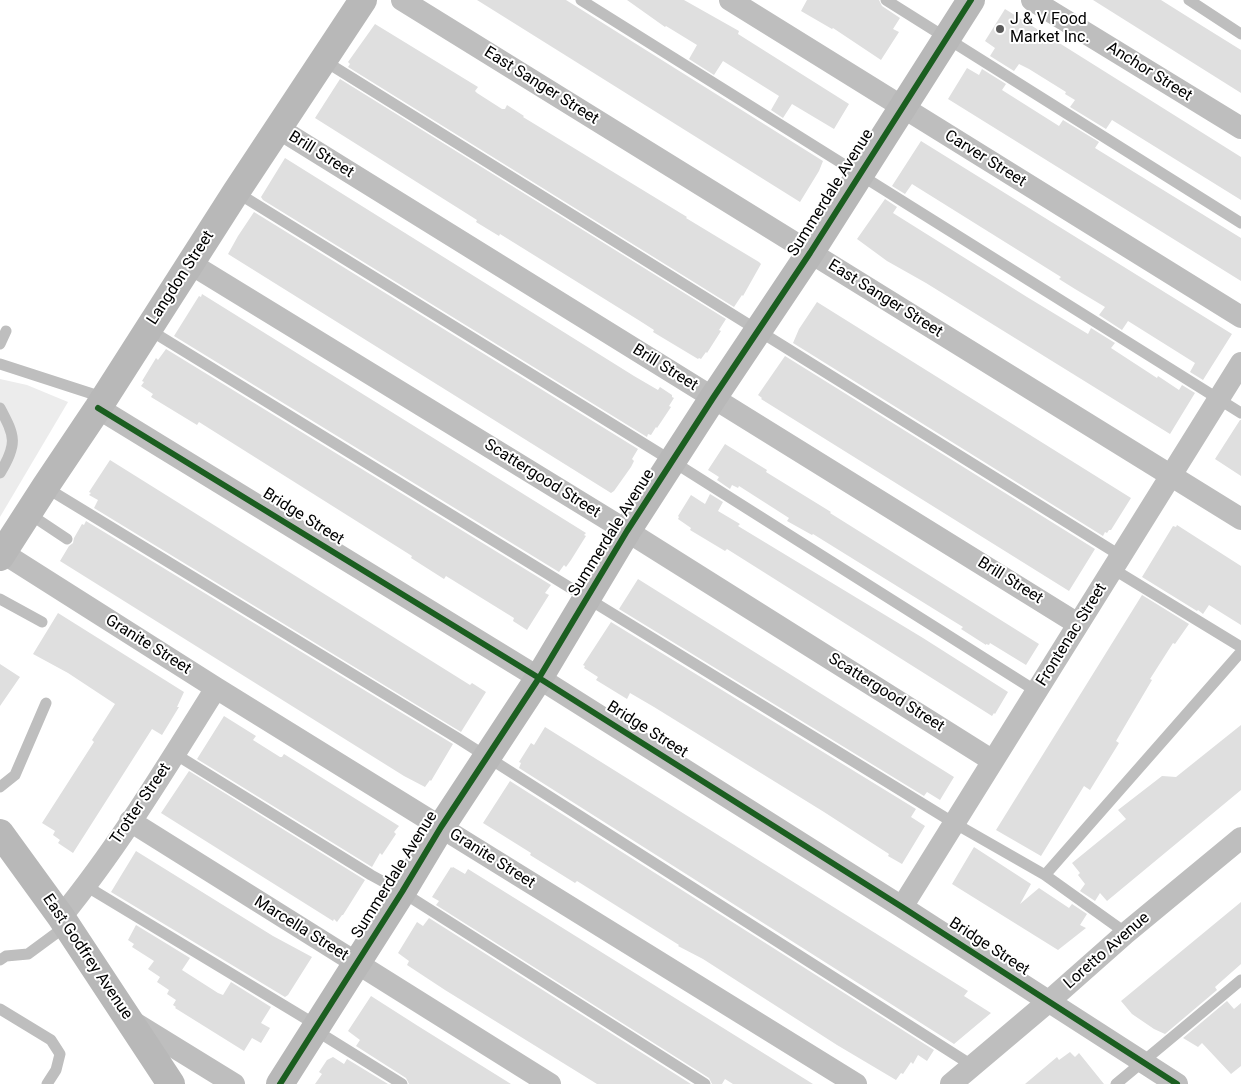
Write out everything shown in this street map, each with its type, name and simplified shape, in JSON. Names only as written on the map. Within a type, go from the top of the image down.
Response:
[{"type":"main road","name":"Langdon Street","points":[[1,555],[363,0]]},
{"type":"main road","name":"Summerdale Avenue","points":[[280,1084],[441,827],[539,678],[627,531],[810,252],[971,0]]},
{"type":"main road","name":"East Godfrey Avenue","points":[[0,833],[63,921],[171,1084]]},
{"type":"street","name":"East Sanger Street","points":[[402,0],[1241,519]]},
{"type":"street","name":"Carver Street","points":[[730,0],[1241,317]]},
{"type":"street","name":"Anchor Street","points":[[1032,0],[1241,128]]},
{"type":"street","name":"Brill Street","points":[[278,128],[1078,624]]},
{"type":"street","name":"Scattergood Street","points":[[191,264],[627,531],[993,761]]},
{"type":"street","name":"Frontenac Street","points":[[902,907],[1241,363]]},
{"type":"street","name":"Bridge Street","points":[[101,403],[902,907],[1177,1084]]},
{"type":"street","name":"Granite Street","points":[[1,555],[856,1084]]},
{"type":"street","name":"Trotter Street","points":[[63,921],[175,754],[216,688]]},
{"type":"street","name":"Marcella Street","points":[[130,821],[550,1084]]},
{"type":"street","name":"Loretto Avenue","points":[[950,1084],[1241,838]]},
{"type":"street","points":[[129,1019],[234,1084]]},
{"type":"lane","points":[[581,0],[1241,414]]},
{"type":"lane","points":[[886,0],[1241,223]]},
{"type":"lane","points":[[1189,0],[1241,34]]},
{"type":"lane","points":[[323,60],[759,330],[1117,562],[1241,647]]},
{"type":"lane","points":[[236,192],[672,462],[1036,691]]},
{"type":"lane","points":[[148,329],[954,823],[1045,875],[1126,934]]},
{"type":"lane","points":[[0,344],[6,330]]},
{"type":"lane","points":[[0,364],[101,403]]},
{"type":"lane","points":[[0,408],[12,431],[11,456],[0,472]]},
{"type":"lane","points":[[45,486],[487,756],[973,1066]]},
{"type":"lane","points":[[28,513],[67,540]]},
{"type":"lane","points":[[0,598],[42,622]]},
{"type":"lane","points":[[1045,875],[1241,652]]},
{"type":"lane","points":[[0,787],[15,775],[46,703]]},
{"type":"lane","points":[[175,754],[371,875],[402,892],[705,1084]]},
{"type":"lane","points":[[86,886],[316,1028],[402,1084]]},
{"type":"lane","points":[[0,960],[6,956],[28,954],[63,921]]},
{"type":"lane","points":[[1116,1084],[1241,980]]},
{"type":"lane","points":[[0,1008],[52,1040],[60,1054],[56,1070],[47,1084]]},
{"type":"shaded area","points":[[0,379],[27,385],[68,402],[0,517]]},
{"type":"building","points":[[477,0],[566,0],[823,161],[819,171],[800,202]]},
{"type":"building","points":[[627,0],[684,0],[739,31],[738,34],[849,104],[834,129],[792,104],[783,118],[771,110],[779,96],[723,61],[714,75],[689,59],[697,45],[665,27]]},
{"type":"building","points":[[807,0],[879,0],[882,6],[900,18],[893,29],[899,32],[881,60],[833,28],[801,11]]},
{"type":"building","points":[[1093,0],[1161,0],[1241,50],[1241,93]]},
{"type":"building","points":[[1005,9],[1241,157],[1241,200],[1112,120],[1106,129],[1070,107],[1075,100],[1065,94],[1066,92],[1029,69],[1019,64],[1014,71],[990,56],[995,48],[985,41]]},
{"type":"building","points":[[375,24],[478,87],[475,91],[477,93],[502,109],[505,109],[507,105],[523,117],[759,262],[761,264],[743,296],[734,307],[348,67],[350,64],[348,62]]},
{"type":"building","points":[[967,68],[979,75],[982,69],[1006,84],[1002,90],[1059,126],[1063,120],[1099,142],[1095,148],[1241,238],[1241,281],[948,99]]},
{"type":"building","points":[[340,79],[726,319],[707,353],[701,359],[698,359],[500,234],[499,236],[476,222],[477,220],[315,118]]},
{"type":"building","points":[[921,141],[1232,334],[1203,380],[1190,372],[1195,363],[1128,321],[1122,330],[1099,315],[1105,307],[1059,279],[1061,277],[912,184],[905,194],[892,186]]},
{"type":"building","points":[[285,158],[634,376],[658,390],[660,387],[672,395],[674,398],[669,406],[671,407],[657,428],[651,435],[648,434],[647,437],[263,200],[261,197]]},
{"type":"building","points":[[885,199],[897,207],[893,213],[1027,297],[1088,334],[1091,328],[1115,343],[1111,348],[1157,378],[1158,376],[1179,390],[1182,385],[1195,393],[1170,434],[926,283],[887,261],[857,239]]},
{"type":"building","points":[[254,212],[638,449],[632,459],[634,461],[631,467],[614,491],[611,493],[228,254]]},
{"type":"building","points":[[202,294],[586,533],[584,535],[586,536],[566,567],[564,565],[559,572],[174,336]]},
{"type":"building","points":[[817,302],[1131,498],[1111,530],[1107,533],[1105,532],[1103,536],[793,343],[799,329]]},
{"type":"building","points":[[166,349],[551,585],[545,593],[549,595],[527,630],[513,621],[514,618],[446,576],[444,579],[411,558],[412,556],[199,422],[197,425],[151,397],[153,394],[141,386],[144,382],[142,381],[156,358],[158,360]]},
{"type":"building","points":[[785,356],[1095,549],[1069,591],[761,399],[758,395]]},
{"type":"building","points":[[1241,420],[1241,476],[1215,459]]},
{"type":"building","points":[[725,444],[830,513],[1039,644],[1026,665],[990,643],[986,645],[961,629],[963,627],[813,534],[787,521],[789,518],[739,486],[738,488],[732,485],[730,489],[717,480],[719,477],[708,470]]},
{"type":"building","points":[[110,460],[470,685],[472,683],[486,692],[461,732],[94,508],[98,500],[89,495],[91,493],[89,492]]},
{"type":"building","points":[[710,494],[723,502],[718,511],[740,524],[738,526],[1008,692],[995,714],[992,716],[727,549],[725,551],[690,530],[691,528],[678,519],[678,516],[691,495],[705,504]]},
{"type":"building","points":[[86,521],[453,744],[431,781],[425,787],[404,776],[60,561],[73,543],[82,524],[84,525]]},
{"type":"building","points":[[1177,525],[1241,566],[1241,625],[1209,605],[1203,614],[1142,577],[1173,526],[1176,527]]},
{"type":"building","points":[[638,579],[954,777],[940,800],[927,792],[924,796],[619,609]]},
{"type":"building","points":[[1142,595],[1189,624],[1175,644],[1173,643],[1150,679],[1152,680],[1116,741],[1119,743],[1090,790],[1084,786],[1041,856],[996,830]]},
{"type":"building","points":[[58,613],[184,692],[177,707],[179,707],[162,735],[152,729],[73,853],[58,843],[60,840],[53,835],[55,831],[42,823],[94,742],[92,740],[115,704],[68,673],[33,654]]},
{"type":"building","points":[[611,622],[916,809],[911,817],[925,826],[902,864],[824,812],[654,707],[630,693],[627,699],[596,680],[598,677],[584,668],[585,666],[583,665]]},
{"type":"building","points":[[0,664],[20,677],[0,706]]},
{"type":"building","points":[[224,716],[256,736],[253,740],[280,757],[284,754],[399,826],[394,832],[396,834],[382,855],[380,853],[372,867],[197,759]]},
{"type":"building","points":[[1241,725],[1241,790],[1107,901],[1100,893],[1095,901],[1080,891],[1085,884],[1078,875],[1080,873],[1072,863],[1126,819],[1118,810],[1162,776],[1176,777]]},
{"type":"building","points":[[545,727],[968,991],[964,996],[991,1013],[954,1044],[519,768],[521,763],[519,762],[531,743],[534,745]]},
{"type":"building","points":[[189,771],[365,880],[337,922],[161,813]]},
{"type":"building","points":[[510,781],[934,1050],[927,1061],[918,1055],[913,1064],[911,1062],[903,1074],[901,1073],[896,1080],[837,1045],[703,959],[678,946],[577,881],[575,883],[530,855],[531,853],[483,823]]},
{"type":"building","points":[[974,847],[1031,884],[1020,904],[1039,888],[1069,908],[1072,904],[1087,914],[1080,925],[1086,928],[1058,950],[952,884]]},
{"type":"building","points":[[136,851],[273,936],[312,957],[288,995],[285,997],[111,892]]},
{"type":"building","points":[[451,867],[465,874],[468,869],[813,1084],[733,1084],[725,1079],[722,1084],[712,1084],[709,1078],[436,905],[439,901],[432,897]]},
{"type":"building","points":[[1241,902],[1241,964],[1215,987],[1217,990],[1165,1034],[1132,1014],[1121,1001]]},
{"type":"building","points":[[429,918],[691,1084],[597,1084],[445,990],[407,965],[409,961],[398,953],[417,922],[423,926]]},
{"type":"building","points":[[136,925],[190,958],[182,970],[218,993],[223,995],[231,982],[271,1007],[261,1023],[270,1028],[261,1043],[252,1038],[244,1051],[175,1008],[173,1005],[176,1000],[167,994],[169,990],[157,982],[160,977],[148,969],[154,961],[132,947],[134,944],[128,940]]},
{"type":"building","points":[[371,996],[511,1084],[409,1084],[406,1078],[356,1046],[360,1040],[348,1031]]},
{"type":"building","points":[[1227,1001],[1234,1009],[1241,1003],[1241,1066],[1231,1074],[1202,1043],[1198,1047],[1183,1038]]},
{"type":"building","points":[[1070,1052],[1075,1057],[1079,1053],[1104,1084],[1025,1084],[1057,1057],[1059,1060]]},
{"type":"building","points":[[333,1057],[344,1064],[347,1059],[388,1084],[315,1084],[322,1074],[319,1072],[327,1060]]},
{"type":"cycle path","points":[[280,1084],[441,827],[539,678],[627,531],[810,253],[971,0]]},
{"type":"cycle path","points":[[98,408],[539,678],[902,907],[1177,1084]]},
{"type":"place","name":"J & V Food Market Inc.","points":[[1000,29]]}]
